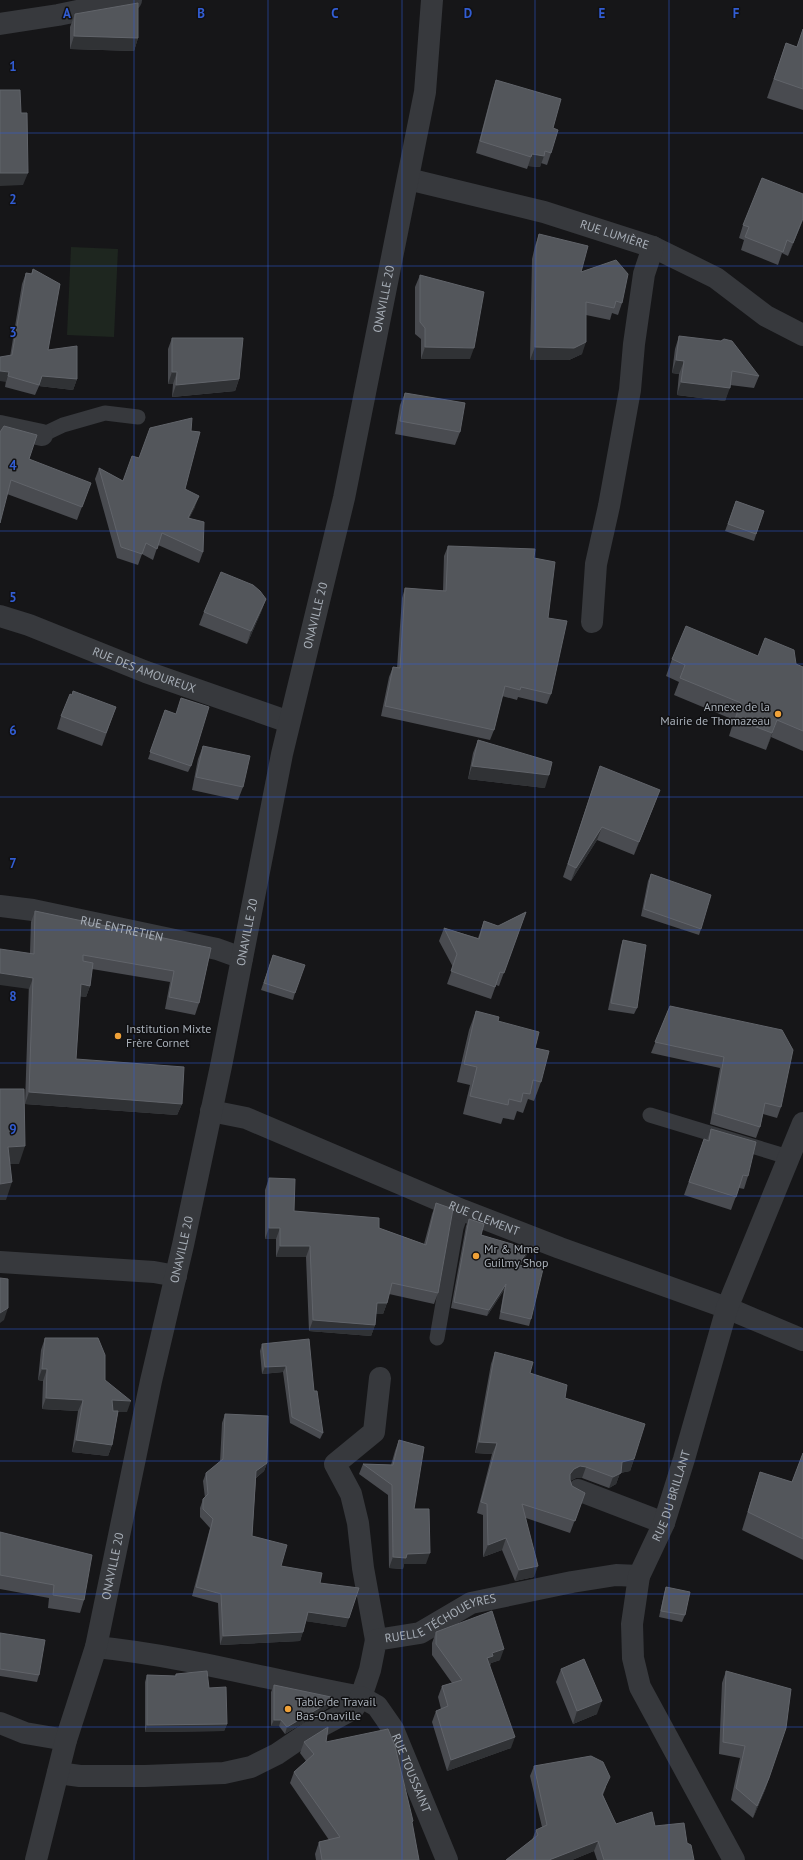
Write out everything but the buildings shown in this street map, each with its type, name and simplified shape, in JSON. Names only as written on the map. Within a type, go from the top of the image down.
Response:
[{"type":"street","points":[[0,24],[58,8],[132,0]]},
{"type":"street","name":"ONAVILLE 20","points":[[36,1860],[66,1740],[96,1647],[151,1381],[176,1276],[211,1111],[289,722],[344,498],[369,378],[390,260],[425,92],[432,0]]},
{"type":"street","name":"RUE LUMIÈRE","points":[[408,179],[544,212],[653,247],[716,278],[766,316],[803,334]]},
{"type":"street","points":[[592,622],[596,564],[612,490],[630,390],[634,344],[644,274],[653,247]]},
{"type":"street","points":[[0,426],[42,435]]},
{"type":"street","name":"RUE DES AMOUREUX","points":[[0,616],[29,625],[146,672],[289,722]]},
{"type":"street","name":"RUE ENTRETIEN","points":[[0,906],[40,912],[217,950],[242,958]]},
{"type":"street","name":"RUE CLEMENT","points":[[211,1111],[246,1118],[462,1210],[568,1251],[727,1308],[803,1340]]},
{"type":"street","name":"RUE DU BRILLANT","points":[[734,1860],[640,1687],[633,1658],[632,1624],[639,1576],[664,1523],[727,1308],[803,1123]]},
{"type":"street","points":[[0,1262],[154,1272],[176,1276]]},
{"type":"street","points":[[376,1640],[363,1568],[356,1516],[351,1494],[335,1464],[374,1432],[380,1378]]},
{"type":"street","points":[[578,1490],[664,1523]]},
{"type":"street","name":"RUELLE TÉCHOUEYRES","points":[[361,1697],[370,1670],[376,1640],[420,1633],[471,1603],[572,1582],[616,1575],[639,1576]]},
{"type":"street","points":[[58,1773],[80,1776],[145,1776],[224,1773],[251,1767],[277,1754],[308,1733],[353,1709],[361,1697],[272,1680],[245,1672],[184,1659],[139,1651],[96,1647]]},
{"type":"street","name":"RUE TOUSSAINT","points":[[361,1697],[376,1706],[393,1730],[447,1860]]},
{"type":"street","points":[[0,1723],[25,1733],[66,1740]]},
{"type":"lane","points":[[42,435],[63,425],[105,413],[138,418]]},
{"type":"lane","points":[[650,1115],[788,1157]]},
{"type":"lane","points":[[437,1338],[456,1228],[462,1210]]},
{"type":"shaded area","points":[[71,247],[118,249],[114,337],[67,335]]},
{"type":"place","name":"Annexe de la Mairie de Thomazeau","points":[[778,714]]},
{"type":"place","name":"Institution Mixte Frère Cornet","points":[[118,1036]]},
{"type":"place","name":"Mr & Mme Guilmy Shop","points":[[476,1256]]},
{"type":"place","name":"Table de Travail Bas-Onaville","points":[[288,1709]]}]
